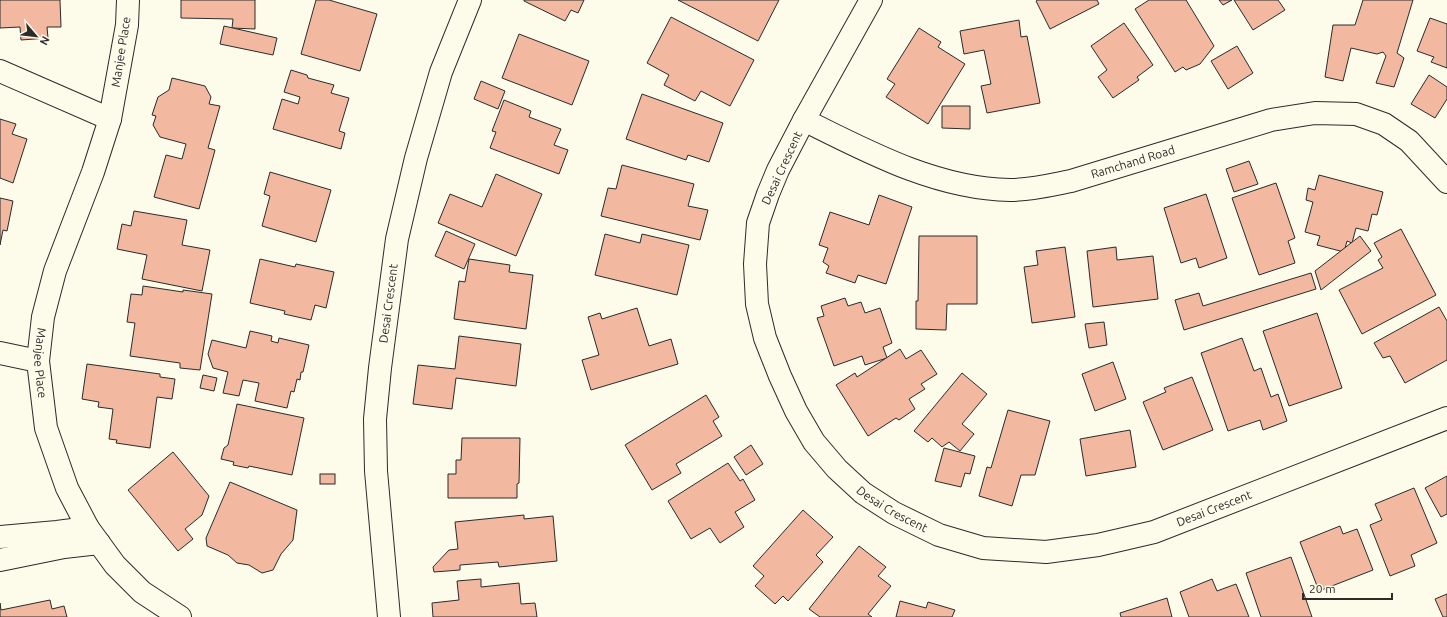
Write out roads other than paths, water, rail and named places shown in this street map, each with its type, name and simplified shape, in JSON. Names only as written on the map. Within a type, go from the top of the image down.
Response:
[{"type":"street","name":"Manjee Place","points":[[128,0],[127,25],[110,119],[93,172],[55,271],[42,317],[38,361],[46,428],[67,488],[94,535],[115,565],[142,592],[180,617]]},
{"type":"street","name":"Desai Crescent","points":[[389,617],[376,471],[375,419],[396,247],[416,158],[439,79],[470,0]]},
{"type":"street","name":"Desai Crescent","points":[[871,0],[778,170],[758,223],[755,264],[757,304],[766,338],[780,376],[796,411],[814,442],[832,463],[863,492],[894,513],[939,535],[983,548],[1046,552],[1112,541],[1154,532],[1447,418]]},
{"type":"street","points":[[0,71],[110,119]]},
{"type":"street","name":"Ramchand Road","points":[[804,120],[874,155],[920,172],[964,185],[1010,190],[1039,188],[1071,181],[1271,120],[1315,113],[1356,114],[1384,124],[1408,141],[1447,182]]},
{"type":"street","points":[[0,353],[38,361]]},
{"type":"street","points":[[0,537],[57,532],[94,535]]},
{"type":"street","points":[[0,560],[64,547],[94,535]]}]
